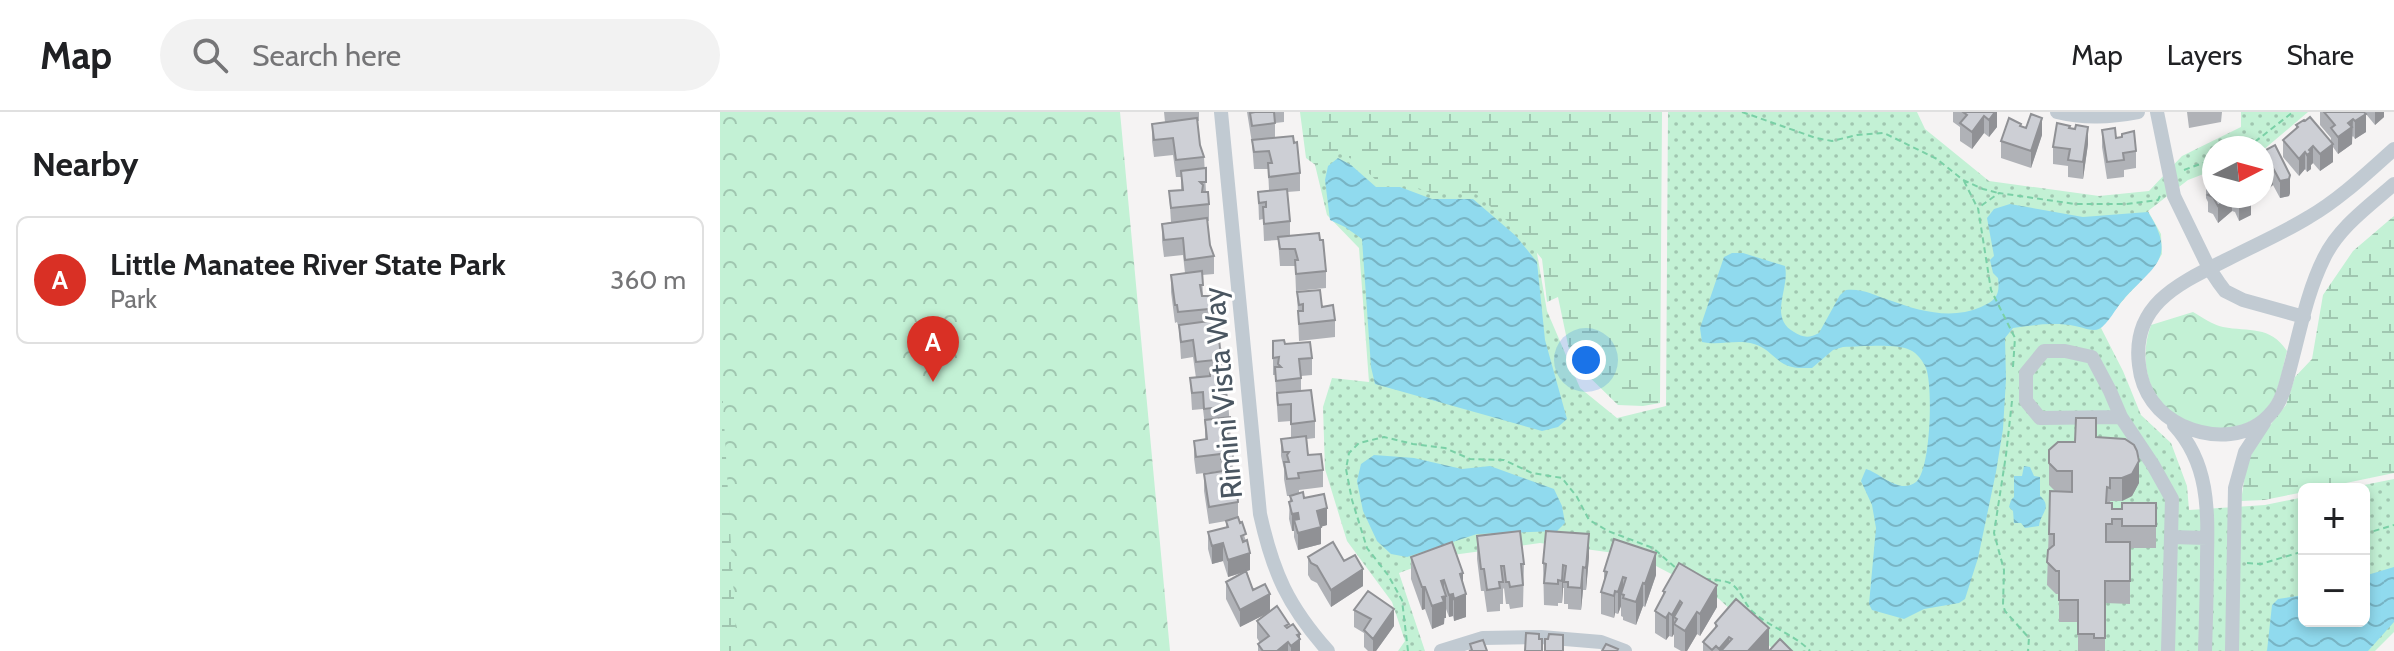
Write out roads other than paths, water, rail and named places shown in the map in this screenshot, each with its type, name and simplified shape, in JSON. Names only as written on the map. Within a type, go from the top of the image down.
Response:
[{"type":"street","name":"Rimini Vista Way","points":[[1221,112],[1260,514],[1269,555],[1282,586],[1305,624],[1328,651]]},
{"type":"street","points":[[2057,112],[2108,118],[2138,112]]},
{"type":"street","points":[[2157,112],[2178,205],[2219,283],[2234,296],[2304,317]]},
{"type":"street","points":[[2205,651],[2207,496],[2202,474],[2187,440],[2151,399],[2143,382],[2138,362],[2141,332],[2150,311],[2163,296],[2181,283],[2317,212],[2394,149]]},
{"type":"street","points":[[2232,651],[2237,473],[2250,442],[2272,413],[2284,388],[2314,281],[2332,243],[2340,232],[2394,184]]},
{"type":"street","points":[[2121,417],[2040,418],[2026,401],[2026,373],[2044,351],[2065,351],[2092,357],[2121,417],[2172,499],[2168,651]]},
{"type":"street","points":[[2165,416],[2195,431],[2221,435],[2252,427],[2272,413]]},
{"type":"street","points":[[2171,537],[2207,538]]},
{"type":"street","points":[[1441,651],[1483,638],[1541,637],[1601,642],[1625,651]]},
{"type":"water","points":[[1338,158],[1376,187],[1400,187],[1432,199],[1473,199],[1516,236],[1537,262],[1545,340],[1567,419],[1558,427],[1542,431],[1375,384],[1371,367],[1362,239],[1330,220],[1325,180],[1328,166]]},
{"type":"water","points":[[2010,204],[2083,217],[2148,212],[2161,241],[2158,261],[2099,329],[2052,324],[2013,328],[2005,338],[2003,429],[1996,472],[1978,558],[1965,599],[1959,603],[1924,609],[1904,619],[1872,610],[1869,604],[1876,528],[1872,505],[1861,481],[1866,469],[1903,486],[1916,482],[1921,474],[1929,427],[1930,391],[1926,368],[1913,351],[1896,347],[1843,347],[1833,350],[1812,368],[1802,368],[1786,365],[1754,344],[1702,342],[1700,328],[1724,257],[1743,253],[1785,266],[1782,319],[1786,326],[1803,336],[1819,333],[1840,295],[1846,290],[1863,291],[1912,308],[1935,312],[1970,311],[1991,302],[1998,292],[1998,278],[1993,273],[1990,260],[1994,256],[1987,218],[1994,209]]},
{"type":"water","points":[[1374,455],[1414,458],[1462,469],[1490,466],[1554,489],[1565,523],[1557,531],[1477,534],[1407,557],[1391,554],[1377,541],[1363,511],[1357,481],[1361,464]]},
{"type":"water","points":[[2024,466],[2030,467],[2034,476],[2040,477],[2040,496],[2046,507],[2039,526],[2025,528],[2021,523],[2014,523],[2013,511],[2009,507],[2014,497],[2014,476],[2022,476]]},
{"type":"water","points":[[2394,567],[2394,622],[2368,651],[2267,651],[2272,605],[2278,599],[2298,596],[2298,627],[2370,627],[2370,574]]},
{"type":"place","name":"Little Manatee River State Park","points":[[933,382]]}]
